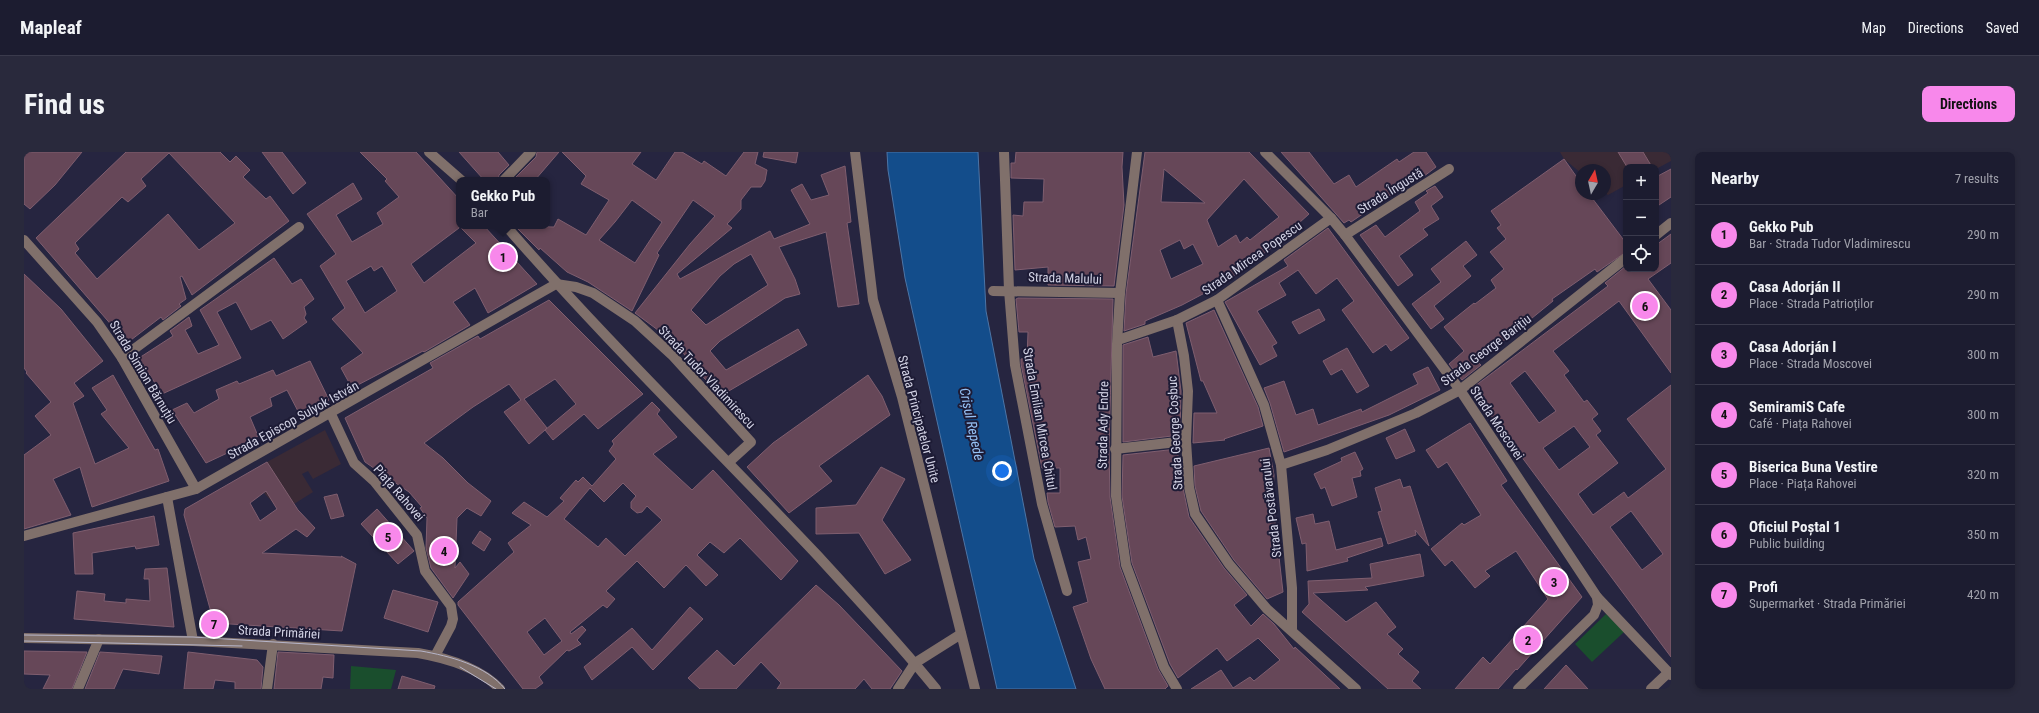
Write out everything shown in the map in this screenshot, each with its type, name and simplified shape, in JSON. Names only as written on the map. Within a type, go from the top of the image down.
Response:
[{"type":"street","points":[[429,152],[458,177]]},
{"type":"street","points":[[507,177],[531,152]]},
{"type":"street","name":"Strada Principatelor Unite","points":[[855,152],[873,300],[902,397],[975,689]]},
{"type":"street","name":"Strada Emilian Mircea Chitul","points":[[1004,152],[1009,290],[1015,365],[1042,504],[1067,591]]},
{"type":"street","name":"Strada Ady Endre","points":[[1137,152],[1120,293],[1116,496],[1126,566],[1164,667],[1177,689]]},
{"type":"street","name":"Strada Moscovei","points":[[1266,152],[1331,218],[1345,235],[1460,390],[1597,597],[1670,673]]},
{"type":"street","name":"Strada Îngustă","points":[[1345,235],[1449,169]]},
{"type":"street","name":"Strada Mircea Popescu","points":[[1118,340],[1177,320],[1217,300],[1331,218]]},
{"type":"street","points":[[1659,233],[1671,223]]},
{"type":"street","points":[[122,358],[299,227]]},
{"type":"street","points":[[509,229],[556,284],[729,462],[915,662],[936,689]]},
{"type":"street","name":"Strada Simion Bărnuțiu","points":[[24,240],[97,322],[122,358],[196,489]]},
{"type":"street","name":"Strada George Barițiu","points":[[1281,465],[1327,450],[1416,413],[1460,390],[1623,260]]},
{"type":"street","name":"Strada Episcop Sulyok István","points":[[24,536],[196,489],[331,414],[556,284]]},
{"type":"street","name":"Strada Tudor Vladimirescu","points":[[556,284],[576,287],[593,294],[635,321],[672,354],[751,442],[729,462]]},
{"type":"street","name":"Strada Malului","points":[[993,291],[1009,290],[1120,293]]},
{"type":"street","name":"Strada Postăvarului","points":[[1217,300],[1264,405],[1281,465],[1292,588],[1292,630]]},
{"type":"street","name":"Strada George Coșbuc","points":[[1177,320],[1184,356],[1188,392],[1186,441],[1189,487],[1195,514],[1234,570],[1267,608],[1356,689]]},
{"type":"street","name":"Piața Rahovei","points":[[331,414],[354,464],[374,481],[417,536],[425,571],[451,606],[453,619],[451,626],[435,656]]},
{"type":"street","points":[[1116,449],[1186,441]]},
{"type":"street","points":[[167,497],[193,641]]},
{"type":"street","points":[[1518,689],[1594,615],[1598,605],[1597,597]]},
{"type":"street","points":[[898,689],[915,662],[961,634]]},
{"type":"street","name":"Strada Primăriei","points":[[24,638],[193,641],[408,652],[435,656],[468,667],[482,675],[500,689]]},
{"type":"street","points":[[78,689],[99,639]]},
{"type":"street","points":[[267,689],[273,644]]},
{"type":"street","points":[[1651,689],[1670,673]]},
{"type":"shaded area","points":[[1560,152],[1671,152],[1671,161],[1659,167],[1659,164],[1623,164],[1623,187],[1611,193],[1611,164],[1575,164],[1575,168],[1564,159]]},
{"type":"shaded area","points":[[325,430],[341,464],[313,479],[308,471],[302,474],[313,492],[294,504],[275,505],[264,493],[279,482],[267,462]]},
{"type":"green space","points":[[1606,614],[1624,632],[1592,662],[1575,644]]},
{"type":"green space","points":[[351,666],[396,670],[391,689],[350,689]]},
{"type":"water","name":"Crișul Repede","points":[[887,152],[978,152],[986,311],[1034,559],[1076,689],[997,689],[905,278],[888,170]]},
{"type":"building","points":[[24,152],[82,152],[55,185],[30,209],[24,204]]},
{"type":"building","points":[[126,152],[220,152],[230,162],[236,156],[250,170],[243,177],[266,199],[270,196],[289,221],[192,295],[182,276],[180,277],[186,299],[179,304],[181,306],[163,320],[161,317],[127,343],[36,238]],"holes":[[[169,153],[235,223],[199,250],[168,214],[97,279],[75,253],[79,249],[75,243],[122,197],[128,202],[146,186],[141,179]]]},
{"type":"building","points":[[262,152],[282,152],[306,183],[293,194]]},
{"type":"building","points":[[360,152],[416,152],[456,196],[456,229],[458,229],[411,264],[424,283],[476,243],[462,229],[487,229],[537,284],[488,313],[475,288],[453,302],[470,325],[424,352],[423,351],[352,388],[341,368],[363,353],[332,319],[345,308],[320,266],[336,254],[307,214],[353,183],[362,199],[336,215],[352,242],[383,224],[377,213],[399,197],[385,181],[387,179]],"holes":[[[371,266],[374,271],[382,266],[397,291],[365,313],[346,281]]]},
{"type":"building","points":[[459,152],[498,152],[509,165],[499,177],[481,177]]},
{"type":"building","points":[[537,152],[559,152],[538,177],[516,177],[536,157]]},
{"type":"building","points":[[562,152],[641,152],[632,164],[656,180],[675,152],[682,152],[702,164],[704,161],[726,176],[744,152],[758,152],[755,164],[767,170],[765,181],[761,187],[751,187],[741,200],[741,209],[727,224],[732,228],[677,274],[680,279],[770,231],[774,239],[810,224],[791,190],[802,184],[811,200],[829,195],[821,175],[845,166],[851,222],[847,223],[859,304],[838,307],[826,232],[779,247],[795,279],[800,294],[785,298],[720,341],[710,351],[726,370],[798,329],[807,345],[722,395],[703,377],[674,342],[635,313],[690,244],[715,216],[693,200],[657,253],[659,255],[632,311],[588,282],[567,272],[540,248],[539,250],[518,229],[550,229],[550,227],[554,227],[558,219],[586,235],[609,200],[581,184],[586,176]],"holes":[[[632,200],[662,222],[635,263],[599,240]],[[751,254],[768,285],[706,325],[691,310],[720,276],[734,264]]]},
{"type":"building","points":[[764,152],[798,152],[796,163],[763,157]]},
{"type":"building","points":[[1016,152],[1123,152],[1122,167],[1124,205],[1114,286],[1048,285],[1048,267],[1015,270],[1013,215],[1023,216],[1024,202],[1043,202],[1044,179],[1011,178],[1011,163],[1015,163]]},
{"type":"building","points":[[1145,152],[1249,152],[1309,214],[1270,249],[1217,288],[1216,287],[1182,305],[1145,321],[1145,324],[1124,331],[1126,294]],"holes":[[[1164,169],[1205,203],[1161,202]],[[1244,179],[1279,217],[1250,240],[1247,237],[1240,243],[1236,235],[1218,247],[1207,220]],[[1180,240],[1184,249],[1193,244],[1203,264],[1171,279],[1160,250]]]},
{"type":"building","points":[[1281,152],[1309,152],[1334,184],[1349,175],[1356,187],[1397,159],[1399,162],[1414,152],[1426,152],[1436,167],[1419,180],[1417,177],[1351,222],[1349,220],[1344,223]]},
{"type":"building","points":[[1618,152],[1643,152],[1650,164],[1625,164]]},
{"type":"building","points":[[1564,159],[1575,175],[1575,200],[1594,200],[1623,239],[1623,254],[1597,272],[1595,269],[1552,299],[1553,301],[1478,362],[1481,365],[1462,380],[1449,364],[1464,351],[1444,327],[1474,303],[1475,304],[1496,288],[1491,280],[1504,269],[1490,252],[1506,239],[1497,228],[1501,225],[1491,211]]},
{"type":"building","points":[[1671,169],[1671,197],[1659,205],[1659,200],[1659,175]]},
{"type":"building","points":[[1435,186],[1443,197],[1431,206],[1439,219],[1423,229],[1428,235],[1399,256],[1413,275],[1398,286],[1360,235],[1376,225],[1385,237],[1420,211],[1415,202],[1428,193],[1426,191]]},
{"type":"building","points":[[1328,228],[1409,338],[1391,351],[1386,344],[1373,353],[1342,310],[1354,301],[1337,278],[1316,294],[1298,270],[1279,283],[1286,295],[1257,311],[1277,343],[1272,346],[1277,356],[1260,365],[1225,302],[1288,266],[1284,260]]},
{"type":"building","points":[[1671,234],[1671,263],[1659,271],[1659,243]]},
{"type":"building","points":[[1466,241],[1477,255],[1463,266],[1471,276],[1434,306],[1444,319],[1431,329],[1412,304],[1441,282],[1431,269]]},
{"type":"building","points":[[274,258],[292,284],[301,279],[314,299],[304,307],[306,314],[304,318],[307,322],[283,339],[271,320],[251,330],[236,302],[217,312],[241,358],[162,394],[139,358],[173,336],[170,331],[189,317],[192,326],[185,330],[198,354],[219,345],[200,310]]},
{"type":"building","points":[[1623,268],[1623,272],[1658,272],[1648,279],[1671,310],[1671,373],[1619,301],[1553,351],[1569,371],[1564,375],[1584,402],[1587,400],[1598,414],[1592,419],[1601,431],[1596,435],[1618,463],[1578,494],[1593,515],[1624,492],[1628,498],[1666,469],[1627,419],[1671,385],[1671,657],[1471,389],[1608,286],[1605,283]],"holes":[[[1525,371],[1556,411],[1539,423],[1510,383]],[[1574,426],[1590,447],[1559,470],[1543,448]],[[1631,511],[1663,554],[1642,570],[1610,527]]]},
{"type":"building","points":[[24,274],[61,309],[103,361],[74,383],[84,396],[73,403],[95,464],[129,448],[101,414],[107,410],[92,388],[113,375],[155,450],[158,449],[169,481],[92,507],[80,467],[53,479],[71,515],[24,529],[24,455],[51,435],[35,416],[51,402],[26,373],[27,372],[24,368]]},
{"type":"building","points":[[1016,299],[1113,299],[1109,449],[1110,497],[1120,567],[1158,669],[1168,686],[1165,689],[1105,689],[1091,659],[1073,607],[1088,602],[1078,562],[1091,559],[1086,537],[1078,540],[1075,526],[1055,527],[1048,502],[1047,493],[1060,493],[1060,468],[1042,468],[1021,364],[1021,359],[1027,358],[1028,332],[1019,332]]},
{"type":"building","points":[[549,300],[643,394],[598,429],[584,414],[553,440],[545,430],[529,444],[504,412],[521,400],[509,384],[473,407],[424,443],[443,458],[468,483],[491,501],[481,516],[467,508],[457,518],[455,568],[460,562],[469,574],[453,598],[431,568],[426,548],[427,518],[420,508],[422,507],[409,492],[365,462],[345,418],[433,368],[430,363],[478,336],[480,339]],"holes":[[[555,379],[576,404],[545,430],[547,428],[524,399]]]},
{"type":"building","points":[[1319,309],[1325,320],[1299,334],[1292,322]]},
{"type":"building","points":[[1214,310],[1258,407],[1263,426],[1224,439],[1225,440],[1193,443],[1194,413],[1217,413],[1203,381],[1201,381],[1186,323]]},
{"type":"building","points":[[1148,337],[1153,357],[1176,351],[1181,391],[1180,435],[1123,442],[1123,345]]},
{"type":"building","points":[[1347,348],[1369,386],[1357,393],[1342,369],[1331,375],[1323,361]]},
{"type":"building","points":[[310,361],[329,400],[300,415],[287,390],[270,398],[272,406],[250,417],[258,436],[238,448],[206,463],[172,410],[187,403],[194,413],[219,399],[216,390],[237,381],[239,384],[273,370],[276,376]]},
{"type":"building","points":[[1428,367],[1440,390],[1389,415],[1284,452],[1270,403],[1264,388],[1284,381],[1296,415],[1313,409],[1318,425],[1361,409],[1362,412],[1418,384],[1413,374]]},
{"type":"building","points":[[868,375],[882,396],[890,415],[819,466],[832,481],[789,513],[747,467],[773,443]]},
{"type":"building","points":[[652,402],[660,410],[657,414],[677,437],[653,454],[692,490],[713,470],[798,561],[781,580],[740,538],[724,553],[710,542],[697,555],[718,575],[706,586],[686,565],[664,588],[637,561],[606,591],[615,599],[607,608],[603,605],[570,632],[571,634],[582,626],[586,630],[577,640],[581,644],[569,651],[567,650],[539,677],[543,683],[535,689],[523,689],[458,605],[458,602],[514,552],[508,543],[531,525],[512,513],[524,502],[547,517],[564,501],[560,498],[576,480],[578,482],[583,477],[592,486],[616,459],[609,451],[614,444],[612,441]],"holes":[[[623,483],[636,496],[631,502],[631,508],[637,513],[642,512],[647,506],[662,520],[625,556],[606,538],[598,547],[564,519],[590,488],[604,502]],[[545,618],[562,641],[544,655],[527,632]]]},
{"type":"building","points":[[1470,423],[1507,481],[1501,485],[1582,597],[1517,670],[1516,669],[1498,689],[1455,689],[1483,657],[1490,664],[1548,599],[1516,551],[1485,571],[1490,576],[1475,588],[1452,560],[1445,566],[1431,549],[1462,523],[1464,525],[1481,515],[1447,462],[1438,468],[1426,450]]},
{"type":"building","points":[[1405,429],[1415,451],[1396,459],[1386,438]]},
{"type":"building","points":[[1269,448],[1274,475],[1273,491],[1275,522],[1283,592],[1267,599],[1234,560],[1201,511],[1195,486],[1194,466]]},
{"type":"building","points":[[1177,449],[1189,517],[1224,568],[1247,595],[1234,605],[1251,626],[1263,614],[1274,624],[1294,649],[1295,647],[1340,689],[1191,689],[1221,670],[1233,688],[1250,677],[1254,681],[1280,660],[1258,638],[1227,661],[1217,648],[1178,678],[1170,664],[1132,563],[1122,496],[1123,455]]},
{"type":"building","points":[[1355,452],[1363,469],[1360,471],[1361,476],[1352,478],[1357,497],[1332,506],[1325,487],[1321,489],[1314,474],[1342,461],[1341,458]]},
{"type":"building","points":[[267,462],[298,510],[315,528],[307,537],[296,529],[262,553],[342,557],[341,556],[356,564],[342,631],[214,623],[184,515],[185,509]],"holes":[[[266,491],[277,509],[260,521],[250,503]]]},
{"type":"building","points":[[881,467],[905,479],[882,520],[911,560],[885,574],[859,533],[816,534],[816,508],[856,505]]},
{"type":"building","points":[[1400,479],[1403,488],[1410,486],[1429,546],[1415,530],[1416,535],[1388,544],[1378,512],[1382,511],[1375,488]]},
{"type":"building","points":[[337,494],[344,516],[331,519],[324,497]]},
{"type":"building","points":[[377,509],[414,551],[398,564],[361,524]]},
{"type":"building","points":[[1313,514],[1315,524],[1329,521],[1336,550],[1381,538],[1383,546],[1347,558],[1348,561],[1307,571],[1306,543],[1302,544],[1296,518]]},
{"type":"building","points":[[154,516],[159,545],[136,549],[135,546],[92,553],[93,574],[75,574],[73,533]]},
{"type":"building","points":[[480,531],[491,539],[484,551],[472,543]]},
{"type":"building","points":[[1420,554],[1424,576],[1365,587],[1368,590],[1313,593],[1346,622],[1376,602],[1396,627],[1387,634],[1403,649],[1398,654],[1419,672],[1412,681],[1421,689],[1388,689],[1302,612],[1309,604],[1308,581],[1372,578],[1370,564]]},
{"type":"building","points":[[167,568],[174,627],[74,619],[77,591],[105,594],[104,601],[126,603],[126,599],[150,601],[149,579],[144,579],[145,569]]},
{"type":"building","points":[[816,585],[839,605],[902,671],[890,689],[872,689],[864,679],[855,689],[777,689],[781,683],[761,662],[736,689],[700,689],[688,678],[717,650],[734,666]]},
{"type":"building","points":[[393,590],[438,602],[428,632],[384,618]]},
{"type":"building","points":[[690,607],[703,619],[653,670],[632,647],[592,680],[584,667],[632,628],[652,650]]},
{"type":"building","points":[[24,651],[87,652],[72,689],[43,689],[50,675],[24,674]]},
{"type":"building","points":[[100,652],[162,656],[159,674],[123,669],[114,689],[85,689]]},
{"type":"building","points":[[188,652],[257,660],[263,667],[261,689],[235,689],[235,682],[215,680],[213,689],[184,689]]},
{"type":"building","points":[[278,652],[334,655],[333,678],[323,677],[321,689],[274,689]]},
{"type":"building","points":[[1566,665],[1588,689],[1544,689]]},
{"type":"building","points":[[402,676],[435,686],[434,689],[398,689]]},
{"type":"tram line","points":[[24,635],[193,637],[421,651],[466,663],[488,674],[505,689]]},
{"type":"tram line","points":[[24,641],[242,646]]},
{"type":"tram line","points":[[460,667],[496,689]]},
{"type":"place","name":"Gekko Pub","points":[[503,257]]},
{"type":"place","name":"Oficiul Poștal 1","points":[[1645,306]]},
{"type":"place","name":"Biserica Buna Vestire","points":[[388,537]]},
{"type":"place","name":"SemiramiS Cafe","points":[[444,551]]},
{"type":"place","name":"Casa Adorján I","points":[[1554,582]]},
{"type":"place","name":"Profi","points":[[214,624]]},
{"type":"place","name":"Casa Adorján II","points":[[1528,640]]}]
